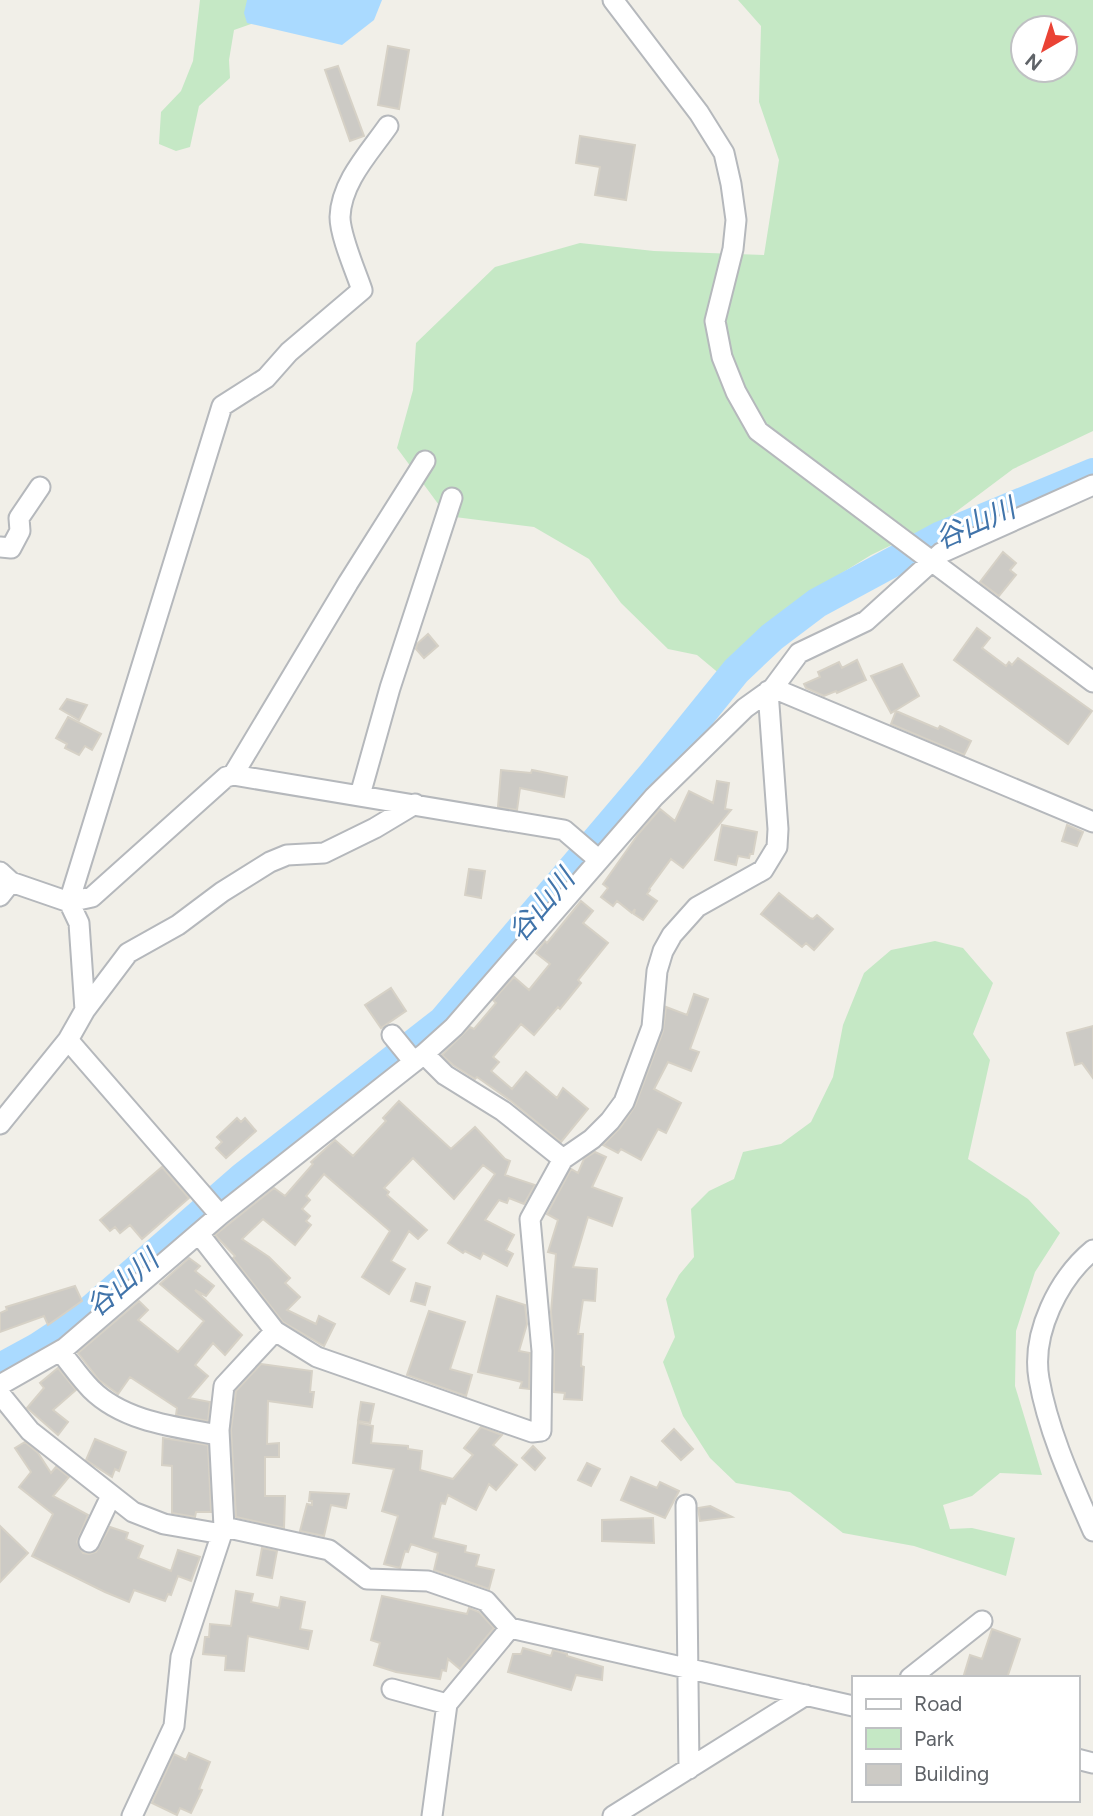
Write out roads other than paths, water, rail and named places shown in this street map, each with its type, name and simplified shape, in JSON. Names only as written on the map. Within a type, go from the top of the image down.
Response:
[{"type":"street","points":[[613,0],[699,113],[724,153],[732,184],[736,220],[733,249],[715,321],[722,357],[736,392],[758,431],[1093,682]]},
{"type":"street","points":[[85,1010],[79,923],[69,902],[222,406],[266,378],[289,352],[362,290],[340,217],[348,184],[388,126]]},
{"type":"street","points":[[233,775],[425,461]]},
{"type":"street","points":[[0,1385],[60,1351],[220,1215],[419,1058],[454,1027],[654,797],[745,708],[771,690],[799,653],[866,621],[927,560],[1093,485]]},
{"type":"street","points":[[0,547],[11,548],[20,531],[19,518],[40,487]]},
{"type":"street","points":[[360,795],[390,688],[452,498]]},
{"type":"street","points":[[771,690],[1093,822]]},
{"type":"street","points":[[199,1234],[275,1331],[317,1357],[532,1432],[541,1431],[542,1351],[530,1219],[563,1159],[592,1139],[624,1102],[652,1027],[657,971],[663,951],[672,935],[697,907],[764,870],[777,847],[771,690]]},
{"type":"street","points":[[4,884],[69,902],[92,897],[174,822],[233,775],[564,830],[599,859]]},
{"type":"street","points":[[0,1124],[68,1040],[85,1010],[128,953],[178,925],[222,892],[279,858],[324,853],[375,828],[415,804]]},
{"type":"street","points":[[392,1035],[419,1058],[495,1104],[563,1159]]},
{"type":"street","points":[[68,1040],[220,1215]]},
{"type":"street","points":[[1093,1250],[1062,1284],[1048,1314],[1040,1347],[1038,1376],[1057,1441],[1093,1531]]},
{"type":"street","points":[[132,1816],[174,1726],[181,1657],[223,1530],[219,1435],[225,1386],[275,1331]]},
{"type":"street","points":[[60,1351],[92,1390],[122,1411],[169,1426],[219,1435]]},
{"type":"street","points":[[0,1394],[30,1431],[111,1496],[133,1512],[164,1524],[223,1530],[329,1550],[367,1579],[428,1581],[486,1601],[510,1628],[852,1706]]},
{"type":"street","points":[[89,1542],[111,1496]]},
{"type":"street","points":[[686,1505],[689,1769]]},
{"type":"street","points":[[912,1676],[982,1620]]},
{"type":"street","points":[[432,1816],[447,1704],[510,1628]]},
{"type":"street","points":[[393,1689],[447,1704]]},
{"type":"street","points":[[613,1816],[806,1695]]},
{"type":"water","points":[[247,0],[382,0],[374,20],[342,45],[247,23],[244,13]]},
{"type":"waterway","name":"谷山川","points":[[0,1368],[78,1321],[243,1177],[443,1021],[652,775],[736,671],[772,637],[817,603],[941,536],[1093,473]]}]
